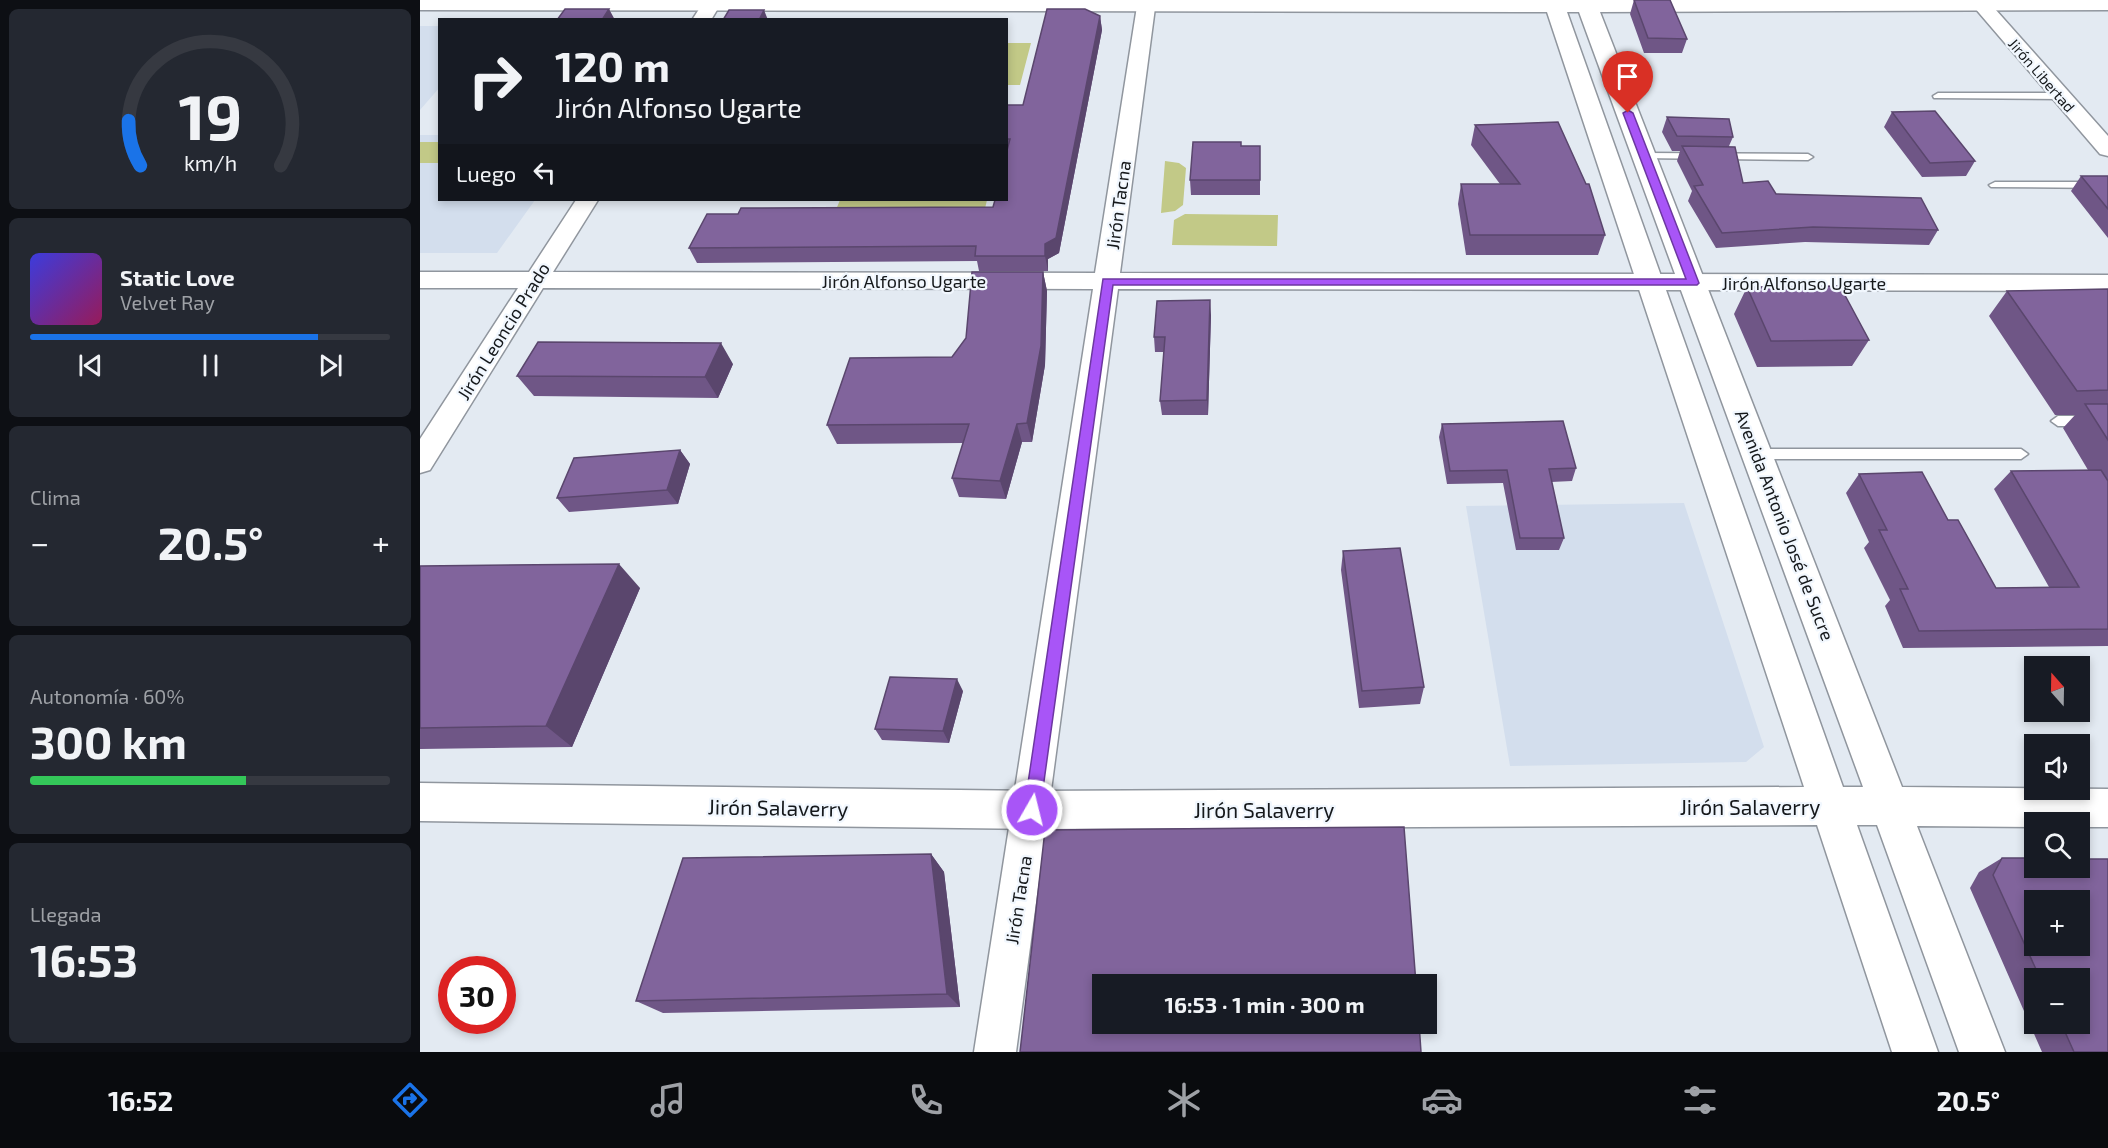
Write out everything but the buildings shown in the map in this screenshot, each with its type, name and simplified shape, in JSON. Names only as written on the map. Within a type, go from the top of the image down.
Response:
[{"type":"main road","points":[[420,4],[709,8],[1147,3],[1979,2],[2108,4]]},
{"type":"main road","points":[[1554,3],[1915,1052]]},
{"type":"main road","name":"Avenida Antonio José de Sucre","points":[[1586,3],[1694,283],[1982,1052]]},
{"type":"main road","name":"Jirón Salaverry","points":[[420,802],[1032,810],[1831,806],[2108,808]]},
{"type":"street","name":"Jirón Libertad","points":[[1979,2],[2108,149]]},
{"type":"street","name":"Jirón Tacna","points":[[995,1052],[1032,810],[1147,3]]},
{"type":"street","name":"Jirón Leoncio Prado","points":[[420,462],[586,201]]},
{"type":"street","name":"Jirón Alfonso Ugarte","points":[[420,280],[2108,283]]},
{"type":"lane","points":[[1938,96],[2061,96]]},
{"type":"lane","points":[[1644,156],[1808,157]]},
{"type":"lane","points":[[1995,185],[2108,184]]},
{"type":"lane","points":[[2058,421],[2108,421]]},
{"type":"lane","points":[[1758,454],[2021,454]]},
{"type":"shaded area","points":[[420,26],[438,26],[438,89],[420,110]]},
{"type":"shaded area","points":[[420,135],[438,135],[438,201],[534,201],[497,253],[420,253]]},
{"type":"shaded area","points":[[1684,503],[1764,747],[1746,762],[1510,766],[1466,506]]},
{"type":"green space","points":[[1008,43],[1031,43],[1020,85],[1008,85]]},
{"type":"green space","points":[[420,142],[438,142],[438,163],[420,163]]},
{"type":"green space","points":[[1165,161],[1179,163],[1186,168],[1183,205],[1175,211],[1161,213]]},
{"type":"green space","points":[[840,201],[987,201],[983,217],[833,217]]},
{"type":"green space","points":[[1185,214],[1278,215],[1277,246],[1172,245],[1174,220]]},
{"type":"route","points":[[1032,810],[1107,281],[1694,283],[1628,113]]}]
